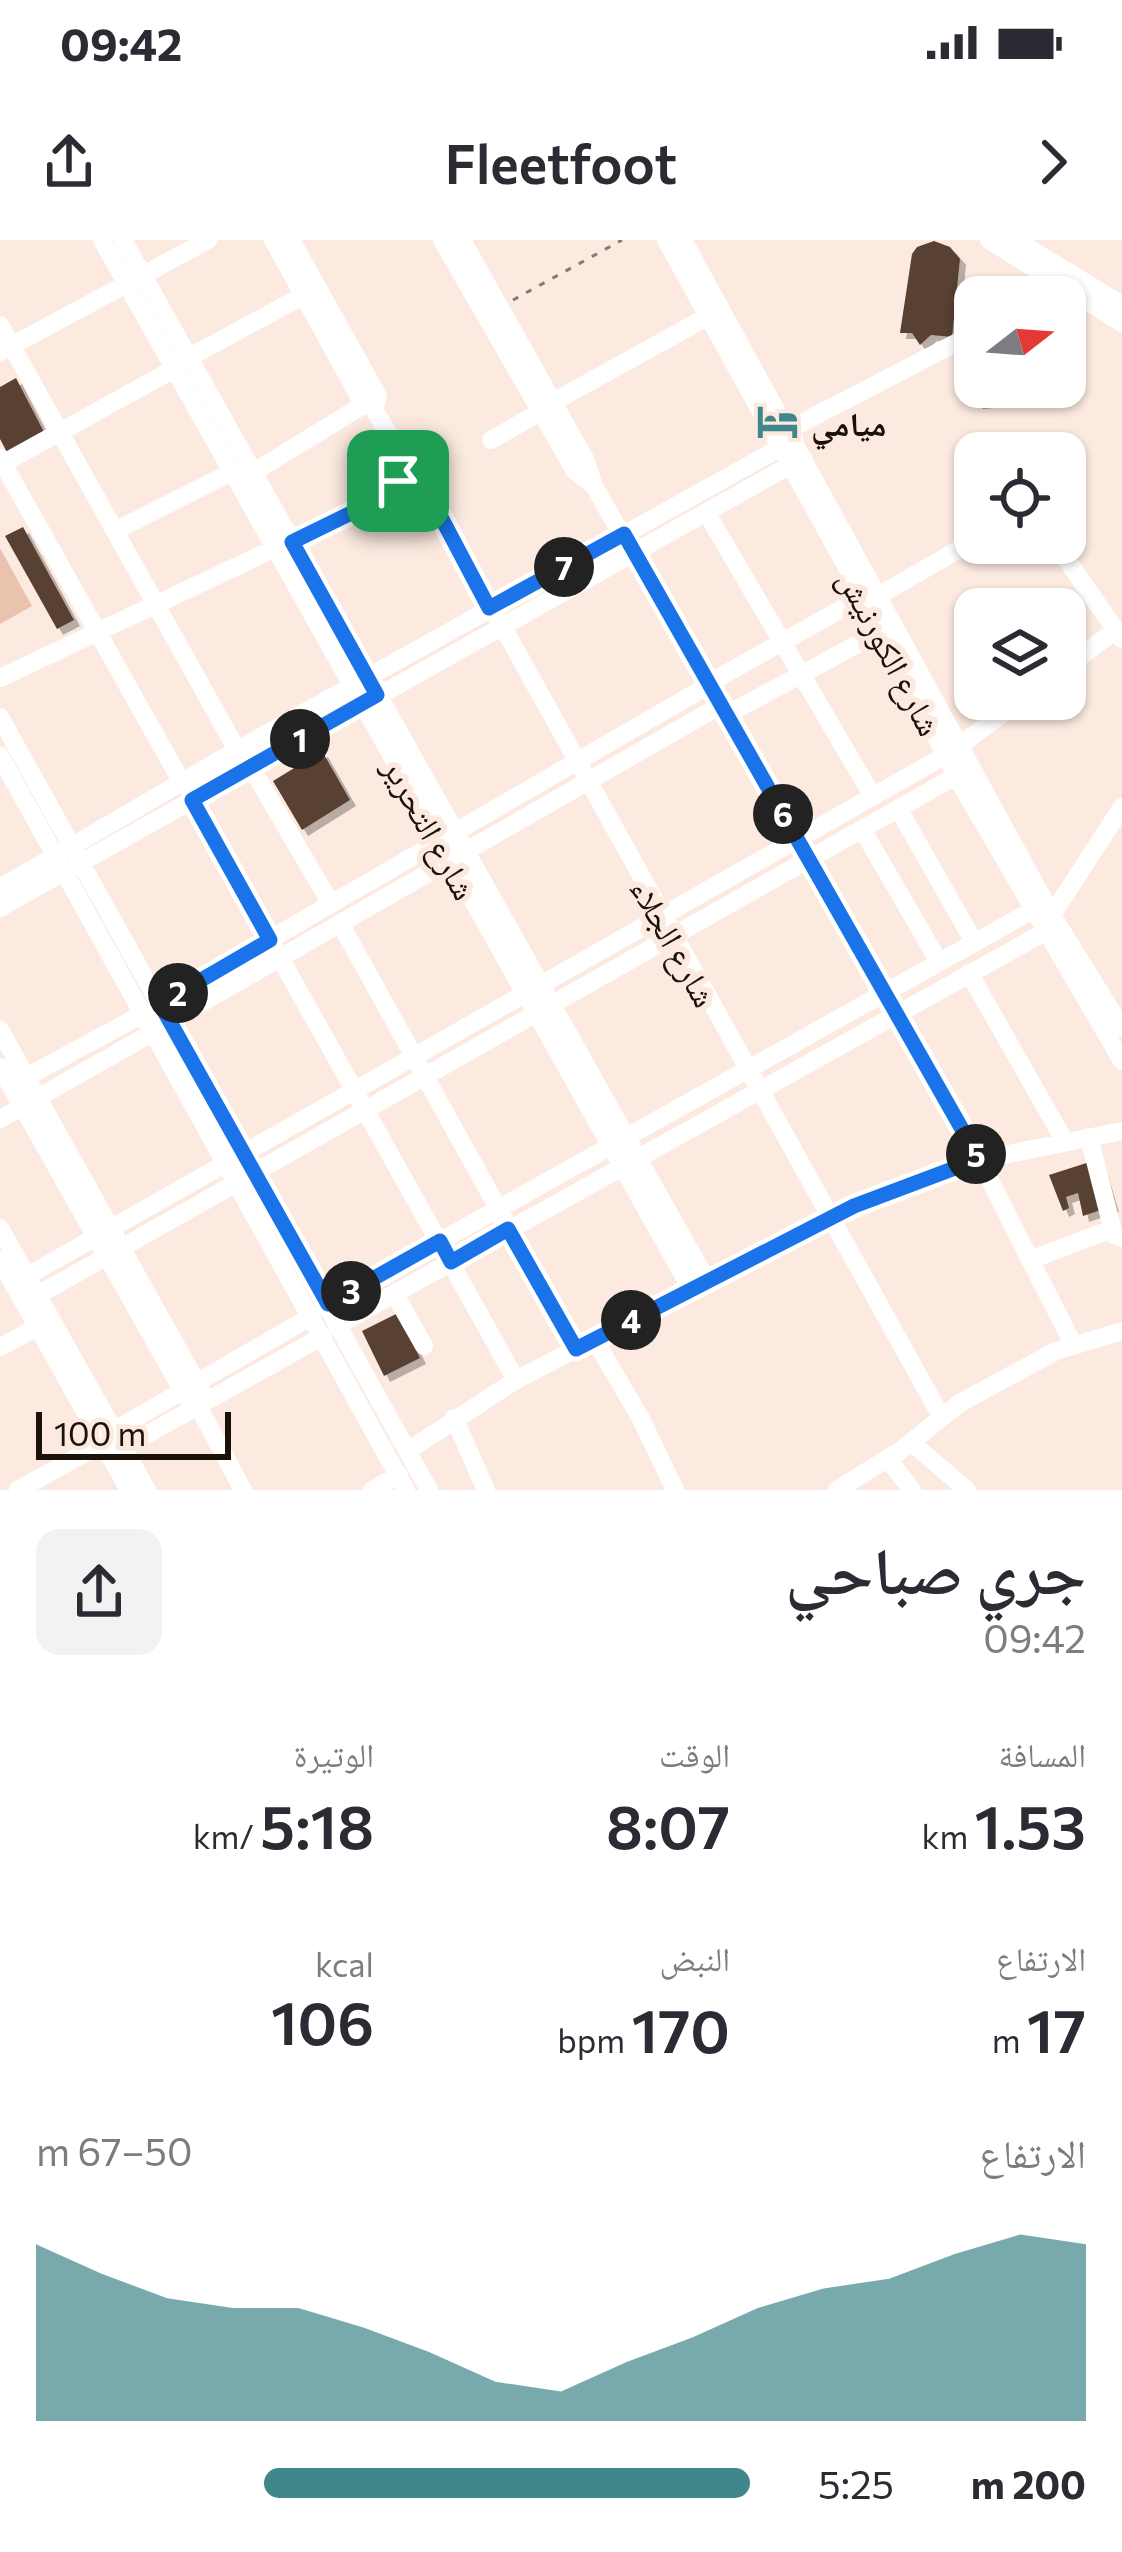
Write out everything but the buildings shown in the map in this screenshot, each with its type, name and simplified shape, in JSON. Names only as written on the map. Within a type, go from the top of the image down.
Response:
[{"type":"street","name":"شارع التحرير","points":[[102,240],[134,279],[232,472],[284,546]]},
{"type":"street","name":"شارع التحرير","points":[[123,240],[134,279]]},
{"type":"street","points":[[6,349],[208,240]]},
{"type":"street","points":[[273,240],[304,295],[336,336]]},
{"type":"street","points":[[0,678],[390,494],[398,481],[398,454],[368,405],[290,240]]},
{"type":"street","points":[[442,240],[589,467],[594,486],[979,1159],[1073,1344]]},
{"type":"street","points":[[461,240],[547,407]]},
{"type":"street","name":"شارع الكورنيش","points":[[666,240],[707,316],[791,448]]},
{"type":"street","name":"شارع الكورنيش","points":[[682,240],[1122,1061]]},
{"type":"street","points":[[989,240],[1122,323]]},
{"type":"street","points":[[1016,240],[1122,305]]},
{"type":"street","points":[[181,782],[1,462],[304,295]]},
{"type":"street","points":[[491,440],[707,316]]},
{"type":"street","points":[[0,325],[6,349],[59,432],[237,750]]},
{"type":"street","points":[[0,908],[181,782],[624,534],[791,448],[954,346]]},
{"type":"street","name":"شارع التحرير","points":[[181,364],[252,473],[284,546],[699,1285]]},
{"type":"street","points":[[252,473],[368,405]]},
{"type":"street","points":[[0,888],[192,800],[706,512],[791,448]]},
{"type":"street","points":[[115,531],[232,472]]},
{"type":"street","name":"شارع الجلاء","points":[[398,481],[422,491],[433,502],[941,1416]]},
{"type":"street","points":[[706,512],[872,795]]},
{"type":"street","points":[[336,914],[447,837],[782,642],[954,552]]},
{"type":"street","points":[[1070,564],[1119,634],[1086,655]]},
{"type":"street","name":"شارع الكورنيش","points":[[871,597],[882,631],[952,751],[956,776],[1043,919],[1122,1028]]},
{"type":"street","points":[[165,1012],[336,914],[458,856],[586,782],[882,631]]},
{"type":"street","points":[[0,717],[141,1015],[328,1304],[331,1330],[382,1422],[429,1490]]},
{"type":"street","points":[[20,1280],[952,751],[994,720]]},
{"type":"street","points":[[0,757],[165,1012],[235,1158]]},
{"type":"street","points":[[250,767],[576,1349]]},
{"type":"street","points":[[31,1300],[956,776]]},
{"type":"street","points":[[192,800],[516,1380]]},
{"type":"street","points":[[17,1490],[110,1443],[199,1406],[969,973],[1043,919],[1122,807]]},
{"type":"street","points":[[898,808],[974,942]]},
{"type":"street","points":[[862,829],[938,962]]},
{"type":"street","points":[[328,1304],[974,942],[1043,919]]},
{"type":"street","points":[[969,973],[1064,1140]]},
{"type":"street","points":[[12,1085],[141,1015]]},
{"type":"street","points":[[0,1030],[12,1085]]},
{"type":"street","points":[[0,1119],[152,1033]]},
{"type":"street","points":[[0,1067],[30,1102],[243,1490]]},
{"type":"street","points":[[400,1449],[516,1380],[830,1217],[979,1159],[1122,1131]]},
{"type":"street","points":[[1030,1260],[1117,1233],[1089,1137]]},
{"type":"street","points":[[246,1177],[312,1316],[331,1330]]},
{"type":"street","points":[[0,1228],[20,1280],[110,1443],[129,1490]]},
{"type":"street","points":[[0,1261],[20,1280]]},
{"type":"street","points":[[394,1293],[424,1346]]},
{"type":"street","points":[[31,1300],[38,1327],[110,1443],[147,1490]]},
{"type":"street","points":[[110,1443],[190,1387],[312,1316]]},
{"type":"street","points":[[0,1347],[38,1327]]},
{"type":"street","points":[[837,1490],[912,1443],[941,1416],[1073,1344],[1122,1331]]},
{"type":"street","points":[[595,1340],[641,1418],[675,1490]]},
{"type":"street","points":[[454,1418],[486,1490]]},
{"type":"street","points":[[912,1443],[967,1490]]},
{"type":"street","points":[[372,1490],[402,1482],[400,1449]]},
{"type":"street","points":[[888,1459],[912,1490]]},
{"type":"path","points":[[500,308],[622,240]]},
{"type":"shaded area","points":[[0,548],[32,606],[0,624]]},
{"type":"place","name":"ميامي","points":[[777,422]]},
{"type":"route","points":[[398,481],[422,491],[433,502],[489,608],[624,534],[979,1159],[854,1206],[576,1349],[508,1229],[451,1262],[440,1241],[328,1304],[160,1004],[270,940],[192,800],[377,695],[292,542],[390,494],[398,481]]}]
